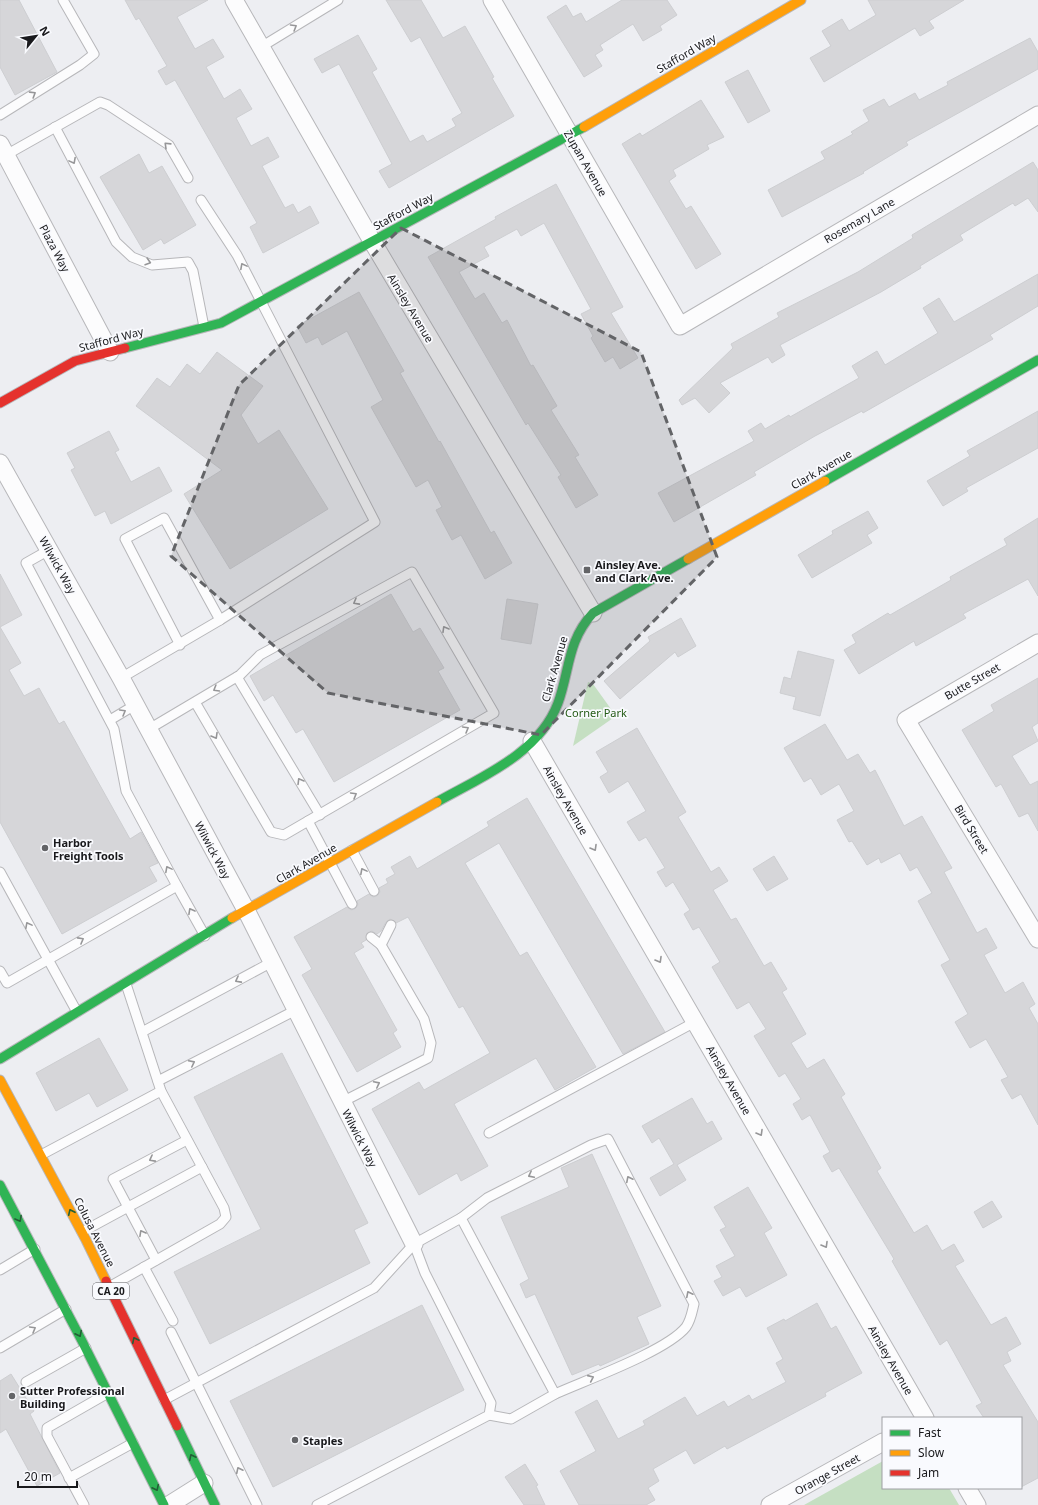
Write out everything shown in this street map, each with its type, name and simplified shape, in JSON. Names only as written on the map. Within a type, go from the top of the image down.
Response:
[{"type":"main road","name":"Stafford Way","points":[[0,403],[75,361],[221,322],[570,135],[800,0]]},
{"type":"main road","name":"Clark Avenue","points":[[0,1059],[246,910],[504,764],[532,742],[553,714],[561,694],[579,628],[593,614],[1038,360]]},
{"type":"main road","name":"Colusa Avenue","points":[[0,1080],[41,1155],[109,1287],[215,1505]]},
{"type":"main road","points":[[0,1185],[86,1348],[164,1505]]},
{"type":"street","name":"Ainsley Avenue","points":[[234,0],[372,241],[593,614]]},
{"type":"street","name":"Zupan Avenue","points":[[492,0],[680,326]]},
{"type":"street","name":"Rosemary Lane","points":[[680,326],[1038,115]]},
{"type":"street","name":"Plaza Way","points":[[3,149],[110,352]]},
{"type":"street","name":"Wilwick Way","points":[[2,471],[49,550],[121,678],[246,910],[414,1244]]},
{"type":"street","name":"Butte Street","points":[[906,720],[1038,643]]},
{"type":"street","name":"Bird Street","points":[[906,720],[1038,939]]},
{"type":"street","name":"Ainsley Avenue","points":[[532,742],[924,1417]]},
{"type":"street","name":"Orange Street","points":[[770,1505],[882,1443]]},
{"type":"street","points":[[169,1505],[204,1483]]},
{"type":"street","points":[[968,1489],[977,1505]]},
{"type":"lane","points":[[0,115],[80,65],[94,54],[63,0]]},
{"type":"lane","points":[[260,47],[338,0]]},
{"type":"lane","points":[[3,149],[55,127],[100,102],[108,105],[169,145],[188,178]]},
{"type":"lane","points":[[55,127],[116,242],[132,257],[152,265],[188,262],[193,271],[204,327]]},
{"type":"lane","points":[[121,678],[180,645],[375,522],[261,301],[236,255],[201,200]]},
{"type":"lane","points":[[180,645],[125,539],[164,518],[220,620]]},
{"type":"lane","points":[[49,550],[26,563],[114,728],[126,792],[205,936]]},
{"type":"lane","points":[[149,730],[195,702],[237,677],[260,655],[412,572],[494,713],[284,835],[271,832],[195,702]]},
{"type":"lane","points":[[237,677],[320,814]]},
{"type":"lane","points":[[110,720],[136,705]]},
{"type":"lane","points":[[308,821],[352,904]]},
{"type":"lane","points":[[352,850],[374,891]]},
{"type":"lane","points":[[0,872],[47,960],[78,1013]]},
{"type":"lane","points":[[0,971],[7,983],[178,886]]},
{"type":"lane","points":[[381,945],[391,925]]},
{"type":"lane","points":[[342,1102],[428,1058],[431,1043],[424,1019],[381,945],[371,937]]},
{"type":"lane","points":[[142,1032],[272,962]]},
{"type":"lane","points":[[109,1287],[220,1224],[226,1217],[224,1208],[161,1091],[126,984]]},
{"type":"lane","points":[[158,1081],[296,1010]]},
{"type":"lane","points":[[489,1133],[695,1022]]},
{"type":"lane","points":[[41,1155],[161,1091]]},
{"type":"lane","points":[[164,1400],[374,1288],[414,1244],[461,1218],[487,1198],[591,1145],[608,1139],[694,1304],[691,1318],[685,1327],[658,1348],[555,1394],[511,1418],[489,1415],[317,1505]]},
{"type":"lane","points":[[156,1260],[127,1207],[114,1179],[187,1140]]},
{"type":"lane","points":[[80,1232],[202,1166]]},
{"type":"lane","points":[[461,1218],[555,1394]]},
{"type":"lane","points":[[414,1244],[425,1273],[491,1403],[489,1415]]},
{"type":"lane","points":[[0,1270],[35,1250]]},
{"type":"lane","points":[[144,1267],[173,1321]]},
{"type":"lane","points":[[0,1348],[66,1310]]},
{"type":"lane","points":[[171,1332],[256,1505]]},
{"type":"lane","points":[[26,1382],[86,1348]]},
{"type":"lane","points":[[84,1505],[47,1436],[47,1428],[108,1393]]},
{"type":"lane","points":[[69,1478],[133,1443]]},
{"type":"highlighted area","points":[[401,228],[641,352],[717,557],[541,735],[328,693],[171,556],[239,385]]},
{"type":"green space","name":"Corner Park","points":[[588,682],[593,684],[616,716],[573,746]]},
{"type":"green space","points":[[882,1462],[882,1489],[950,1489],[959,1505],[804,1505]]},
{"type":"building","points":[[0,0],[19,0],[57,72],[15,95],[0,67]]},
{"type":"building","points":[[125,0],[208,0],[177,17],[195,49],[213,39],[224,57],[206,67],[224,99],[240,89],[252,109],[236,118],[251,146],[268,137],[279,157],[262,166],[285,208],[293,204],[298,213],[310,206],[319,223],[263,253],[250,227],[257,223],[175,80],[166,85],[158,71],[167,66],[139,18],[136,20]]},
{"type":"building","points":[[386,0],[421,0],[443,38],[465,26],[514,116],[389,188],[379,171],[392,164],[339,64],[322,73],[314,59],[358,35],[377,69],[372,72],[410,142],[423,135],[427,142],[456,126],[452,119],[462,113],[420,37],[411,42]]},
{"type":"building","points":[[622,0],[667,0],[677,15],[660,26],[662,30],[643,41],[633,24],[600,45],[603,50],[595,55],[602,66],[584,77],[547,17],[566,5],[573,17],[581,13],[586,22]]},
{"type":"building","points":[[868,0],[964,0],[929,21],[934,28],[920,36],[915,28],[824,82],[810,58],[831,46],[822,31],[842,19],[849,31],[876,15]]},
{"type":"building","points":[[1030,38],[1038,52],[1038,69],[906,142],[908,145],[863,172],[864,173],[782,217],[768,190],[825,159],[821,152],[853,134],[851,132],[869,121],[863,110],[884,99],[889,107],[915,93],[919,100],[948,85],[947,82]]},
{"type":"building","points":[[748,70],[770,111],[748,123],[725,82]]},
{"type":"building","points":[[701,100],[724,137],[707,145],[709,149],[673,170],[676,176],[669,181],[686,209],[691,206],[721,254],[696,269],[622,144],[640,133],[642,136]]},
{"type":"building","points":[[139,154],[149,173],[162,166],[196,225],[164,244],[161,239],[143,250],[100,177]]},
{"type":"building","points":[[1033,162],[1038,170],[1038,212],[1028,198],[1015,206],[1013,203],[960,235],[963,240],[920,266],[921,268],[881,292],[780,345],[785,355],[772,363],[768,357],[720,383],[730,393],[709,413],[695,398],[682,405],[679,400],[733,348],[731,344],[779,317],[777,313],[858,272],[913,238],[912,235]]},
{"type":"building","points":[[556,184],[623,307],[611,313],[638,358],[620,369],[613,357],[605,362],[591,338],[593,336],[581,314],[591,309],[544,223],[521,236],[517,229],[484,247],[489,256],[459,272],[475,299],[484,293],[502,323],[507,320],[531,366],[533,365],[557,406],[551,410],[579,455],[575,457],[598,495],[576,508],[558,477],[561,475],[528,423],[526,425],[428,257],[496,219],[495,217]]},
{"type":"building","points":[[1038,274],[1038,306],[990,335],[993,339],[863,413],[862,411],[815,436],[754,472],[756,475],[674,522],[658,493],[754,441],[748,431],[761,423],[765,429],[789,415],[790,417],[859,378],[852,366],[877,351],[885,365],[938,333],[923,308],[939,298],[954,322]]},
{"type":"building","points":[[359,292],[404,371],[400,373],[491,533],[494,531],[512,563],[485,579],[461,535],[452,540],[436,510],[442,507],[428,480],[416,487],[371,407],[383,400],[347,331],[322,345],[318,337],[306,343],[297,326]]},
{"type":"building","points":[[217,352],[263,386],[241,415],[258,444],[279,430],[328,509],[230,569],[184,494],[222,470],[136,406],[157,378],[170,387],[187,364],[200,374]]},
{"type":"building","points":[[1038,411],[1038,448],[966,488],[968,491],[943,506],[927,481],[970,456],[967,451]]},
{"type":"building","points":[[109,431],[119,450],[115,452],[131,482],[159,467],[172,491],[111,524],[105,511],[95,516],[71,470],[75,468],[67,453]]},
{"type":"building","points":[[868,511],[878,528],[867,535],[872,543],[812,578],[798,555],[833,534],[832,531]]},
{"type":"building","points":[[1038,518],[1038,596],[1028,579],[963,614],[966,618],[916,646],[914,641],[859,674],[844,650],[856,643],[852,635],[888,613],[890,615],[951,580],[950,577],[1007,545],[1004,539]]},
{"type":"building","points":[[0,574],[22,615],[0,627]]},
{"type":"building","points":[[391,594],[413,632],[420,628],[444,668],[438,671],[460,710],[334,782],[303,729],[296,733],[273,695],[264,701],[250,676]]},
{"type":"building","points":[[507,599],[538,604],[531,644],[501,639]]},
{"type":"building","points":[[681,618],[696,646],[678,657],[675,652],[620,699],[604,681],[650,641],[648,637]]},
{"type":"building","points":[[0,627],[21,663],[9,670],[24,696],[39,688],[59,724],[64,721],[130,839],[141,832],[158,863],[149,867],[157,881],[62,934],[0,822]]},
{"type":"building","points":[[798,651],[834,660],[820,716],[793,709],[796,697],[780,693],[784,677],[791,679]]},
{"type":"building","points":[[1038,678],[1038,723],[1032,727],[1038,741],[1012,756],[1030,785],[1038,781],[1038,831],[1028,813],[1019,817],[1001,784],[996,787],[962,730],[994,711],[991,705]]},
{"type":"building","points":[[825,724],[847,760],[858,754],[870,773],[875,770],[904,826],[922,816],[952,868],[944,872],[977,933],[986,928],[997,948],[984,955],[1005,993],[1023,982],[1035,1004],[1029,1008],[1038,1024],[1038,1125],[1021,1094],[1012,1099],[1001,1080],[1008,1077],[986,1039],[970,1048],[955,1022],[968,1014],[941,965],[950,960],[918,901],[932,893],[917,867],[910,871],[900,853],[881,863],[879,858],[867,865],[852,841],[849,842],[837,820],[854,811],[839,784],[821,795],[811,778],[804,782],[784,748]]},
{"type":"building","points":[[637,728],[686,812],[678,817],[711,872],[719,867],[728,881],[713,890],[731,920],[736,918],[764,966],[771,962],[787,989],[782,992],[806,1034],[791,1043],[807,1069],[824,1059],[845,1094],[841,1097],[881,1168],[877,1171],[914,1233],[927,1225],[942,1251],[954,1244],[964,1261],[955,1266],[991,1325],[1006,1317],[1021,1344],[1007,1352],[1011,1361],[1003,1365],[1038,1422],[1038,1478],[1022,1486],[1022,1417],[983,1417],[976,1406],[982,1403],[947,1340],[940,1345],[892,1261],[894,1259],[839,1168],[832,1172],[823,1156],[830,1152],[810,1115],[802,1120],[793,1104],[801,1099],[785,1073],[779,1077],[754,1036],[766,1029],[749,1002],[737,1009],[712,967],[720,962],[699,927],[693,930],[684,914],[690,910],[673,882],[666,887],[657,872],[665,868],[646,837],[639,841],[627,822],[646,811],[628,781],[609,793],[600,777],[608,772],[596,752]]},
{"type":"building","points":[[527,798],[665,1032],[623,1054],[499,843],[465,863],[520,956],[527,952],[596,1067],[555,1090],[536,1058],[454,1104],[488,1166],[461,1181],[457,1173],[419,1195],[372,1109],[419,1082],[424,1090],[490,1053],[463,1006],[459,1008],[408,917],[396,923],[390,919],[377,934],[372,931],[367,933],[366,940],[361,943],[364,947],[354,953],[397,1030],[393,1033],[401,1047],[357,1072],[302,975],[312,969],[294,937],[347,907],[351,910],[355,909],[358,905],[357,901],[369,894],[373,897],[377,896],[380,892],[379,888],[388,883],[386,879],[395,874],[391,867],[410,856],[417,869],[489,826],[487,822]]},
{"type":"building","points":[[774,856],[788,879],[767,891],[753,869]]},
{"type":"building","points":[[99,1038],[128,1090],[97,1107],[89,1093],[56,1111],[36,1073]]},
{"type":"building","points":[[282,1053],[368,1223],[354,1230],[370,1263],[210,1344],[174,1272],[261,1229],[194,1097]]},
{"type":"building","points":[[692,1098],[707,1124],[712,1121],[722,1139],[677,1165],[686,1180],[660,1196],[650,1178],[674,1164],[659,1138],[652,1143],[642,1126]]},
{"type":"building","points":[[592,1154],[661,1306],[637,1317],[649,1344],[600,1366],[599,1364],[572,1375],[535,1294],[526,1298],[520,1284],[529,1279],[501,1217],[569,1187],[561,1168]]},
{"type":"building","points":[[748,1187],[772,1228],[764,1233],[787,1275],[746,1297],[740,1287],[723,1296],[714,1281],[722,1277],[716,1266],[735,1256],[720,1230],[726,1227],[714,1207]]},
{"type":"building","points":[[992,1201],[1002,1217],[983,1228],[974,1212]]},
{"type":"building","points":[[817,1303],[831,1329],[836,1326],[862,1373],[825,1393],[826,1396],[727,1449],[725,1446],[694,1464],[686,1450],[653,1469],[659,1481],[648,1488],[655,1500],[646,1505],[579,1505],[560,1471],[596,1451],[575,1412],[597,1400],[618,1439],[645,1425],[643,1421],[685,1397],[697,1416],[724,1401],[728,1407],[749,1395],[752,1400],[786,1382],[776,1363],[783,1359],[767,1328],[784,1319],[785,1321]]},
{"type":"building","points":[[422,1305],[464,1390],[273,1487],[230,1401]]},
{"type":"building","points":[[11,1374],[34,1411],[30,1414],[60,1473],[37,1486],[6,1429],[0,1433],[0,1381]]},
{"type":"building","points":[[525,1464],[538,1485],[536,1486],[545,1505],[524,1505],[505,1477]]},
{"type":"traffic: fast","points":[[125,348],[221,323],[584,127]]},
{"type":"traffic: fast","points":[[825,481],[1038,360]]},
{"type":"traffic: fast","points":[[437,802],[507,762],[523,750],[537,736],[549,721],[558,703],[570,656],[578,634],[593,613],[688,559]]},
{"type":"traffic: fast","points":[[0,1059],[232,918]]},
{"type":"traffic: fast","points":[[0,1185],[82,1341],[164,1505]]},
{"type":"traffic: fast","points":[[177,1426],[215,1505]]},
{"type":"traffic: slow","points":[[584,127],[801,0]]},
{"type":"traffic: slow","points":[[688,559],[825,481]]},
{"type":"traffic: slow","points":[[232,918],[437,802]]},
{"type":"traffic: slow","points":[[0,1080],[86,1240],[106,1281]]},
{"type":"traffic: jam","points":[[0,403],[75,361],[125,348]]},
{"type":"traffic: jam","points":[[106,1281],[177,1426]]},
{"type":"place","name":"Ainsley Ave. and Clark Ave.","points":[[587,570]]},
{"type":"place","name":"Harbor Freight Tools","points":[[45,848]]},
{"type":"place","name":"Sutter Professional Building","points":[[12,1396]]},
{"type":"place","name":"Staples","points":[[295,1440]]}]
